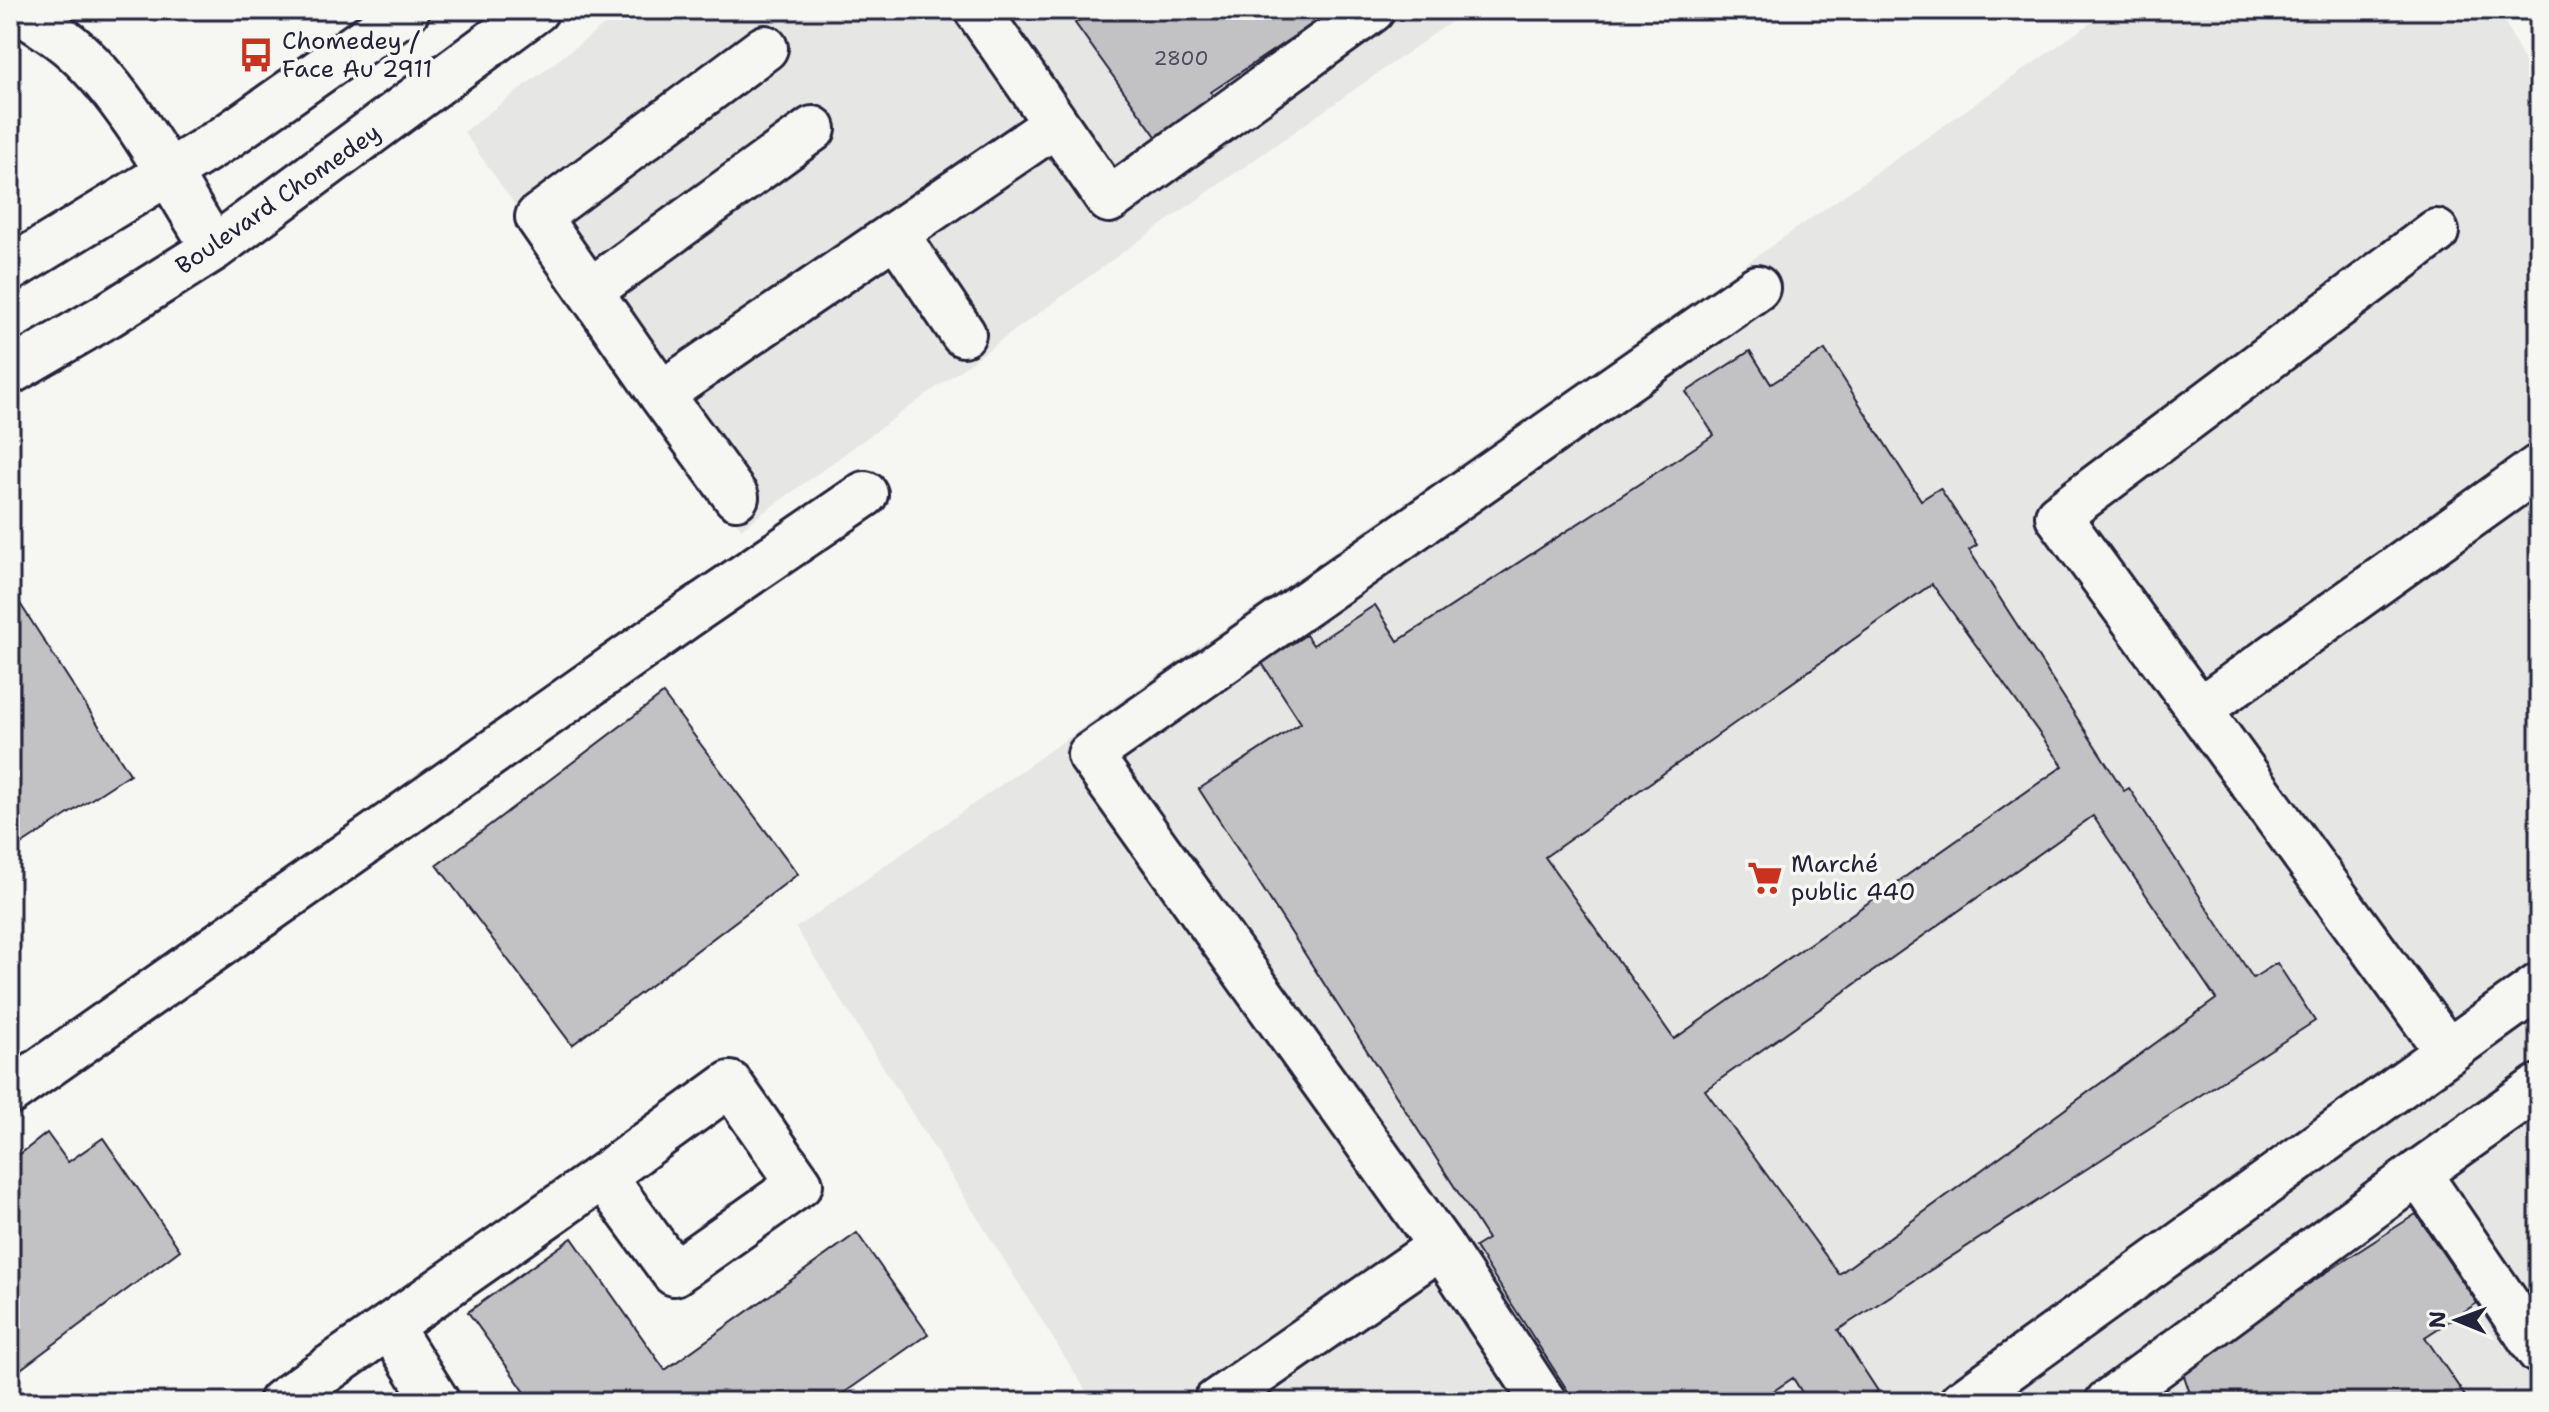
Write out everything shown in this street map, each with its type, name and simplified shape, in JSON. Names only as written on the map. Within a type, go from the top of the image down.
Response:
[{"type":"street","points":[[19,10],[56,35],[95,69],[168,174],[214,248]]},
{"type":"street","points":[[10,269],[168,174],[270,107],[407,10]]},
{"type":"street","name":"Boulevard Chomedey","points":[[10,372],[214,248],[536,10]]},
{"type":"street","points":[[977,10],[1109,200],[1372,10]]},
{"type":"street","points":[[736,497],[538,217],[765,48]]},
{"type":"street","points":[[661,394],[1056,124]]},
{"type":"street","points":[[590,291],[813,129]]},
{"type":"street","points":[[2436,232],[2058,516],[2448,1052]]},
{"type":"street","points":[[896,234],[963,334]]},
{"type":"street","points":[[1544,1402],[1441,1246],[1090,755],[1757,288]]},
{"type":"street","points":[[2199,710],[2539,467]]},
{"type":"street","points":[[10,1092],[865,494]]},
{"type":"street","points":[[1962,1402],[2539,986]]},
{"type":"street","points":[[2108,1402],[2539,1087]]},
{"type":"street","points":[[2418,1173],[2539,1351]]},
{"type":"street","points":[[285,1401],[603,1176]]},
{"type":"street","points":[[1216,1402],[1441,1246]]},
{"type":"street","points":[[390,1327],[437,1402]]},
{"type":"shaded area","points":[[624,10],[1468,10],[1137,242],[741,529],[464,132]]},
{"type":"shaded area","points":[[2109,10],[2499,10],[2539,90],[2539,1402],[1093,1402],[796,928]]},
{"type":"building","points":[[1095,10],[1333,10],[1211,92],[1220,107],[1163,146],[1075,23]]},
{"type":"building","points":[[1825,350],[1921,500],[1940,488],[1977,545],[1969,550],[2124,791],[2129,788],[2253,978],[2277,963],[2315,1021],[1838,1330],[1878,1391],[1860,1402],[1808,1402],[1793,1378],[1757,1402],[1575,1402],[1475,1247],[1488,1239],[1199,789],[1301,723],[1262,663],[1306,635],[1313,645],[1375,605],[1398,641],[1714,435],[1686,392],[1750,351],[1771,384]],"holes":[[[1932,584],[2063,766],[1674,1039],[1545,857]],[[2093,816],[2216,999],[1839,1274],[1705,1090]]]},
{"type":"building","points":[[10,588],[130,774],[10,852]]},
{"type":"building","points":[[663,694],[798,874],[572,1045],[437,865]]},
{"type":"building","points":[[47,1133],[68,1162],[103,1138],[180,1250],[10,1377],[10,1162]]},
{"type":"building","points":[[2416,1214],[2477,1303],[2425,1337],[2469,1402],[2193,1402],[2181,1367]]},
{"type":"building","points":[[857,1233],[928,1334],[831,1402],[532,1402],[468,1312],[572,1238],[665,1370]]},
{"type":"place","name":"Chomedey / Face Au 2911","points":[[256,55]]},
{"type":"place","name":"Marché public 440","points":[[1765,878]]}]
